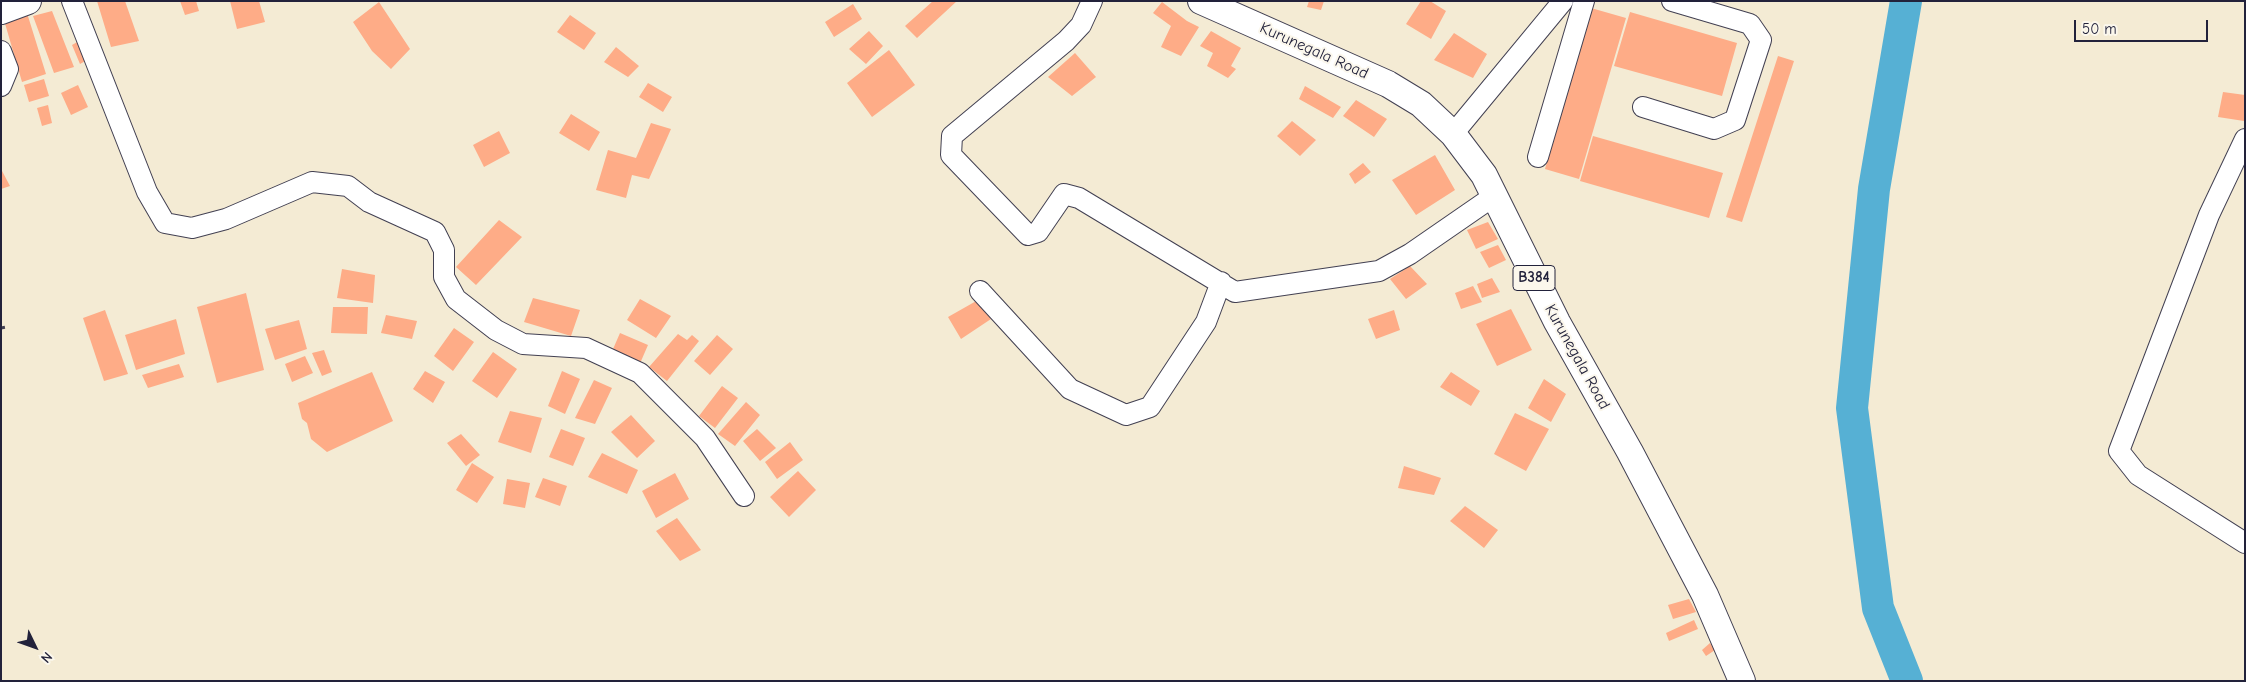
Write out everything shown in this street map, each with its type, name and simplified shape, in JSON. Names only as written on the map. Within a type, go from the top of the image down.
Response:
[{"type":"main road","points":[[1,11],[28,1]]},
{"type":"main road","name":"Kurunegala Road","points":[[1201,1],[1388,84],[1422,104],[1453,134],[1484,176],[1557,322],[1630,452],[1705,595],[1742,681]]},
{"type":"street","points":[[72,1],[147,192],[165,222],[192,228],[226,218],[312,182],[348,186],[369,202],[435,232],[444,250],[444,277],[456,299],[496,330],[524,344],[586,348],[640,373],[705,438],[744,496]]},
{"type":"street","points":[[1092,1],[1082,25],[1066,41],[952,136],[951,155],[1028,235],[1038,232],[1064,194],[1079,198],[1235,292],[1379,270],[1410,254],[1494,196]]},
{"type":"street","points":[[1453,134],[1563,1]]},
{"type":"street","points":[[1538,157],[1584,1]]},
{"type":"street","points":[[1642,107],[1714,129],[1735,120],[1760,40],[1750,24],[1672,1]]},
{"type":"street","points":[[1,52],[8,69],[1,86]]},
{"type":"street","points":[[2245,139],[2208,215],[2119,451],[2138,474],[2245,543]]},
{"type":"street","points":[[980,291],[1070,389],[1126,415],[1150,408],[1206,322],[1220,282]]},
{"type":"path","points":[[1,328],[6,327]]},
{"type":"building","points":[[97,1],[125,1],[139,41],[111,47]]},
{"type":"building","points":[[180,1],[196,1],[199,11],[185,15]]},
{"type":"building","points":[[230,1],[259,1],[265,22],[237,29]]},
{"type":"building","points":[[933,1],[957,1],[917,38],[905,26]]},
{"type":"building","points":[[1309,1],[1324,1],[1321,10],[1307,7]]},
{"type":"building","points":[[1421,1],[1430,1],[1446,11],[1431,39],[1406,24]]},
{"type":"building","points":[[379,2],[410,49],[391,69],[372,51],[353,22]]},
{"type":"building","points":[[1162,2],[1187,21],[1199,27],[1181,56],[1161,47],[1171,26],[1153,13]]},
{"type":"building","points":[[853,4],[862,19],[834,37],[825,22]]},
{"type":"building","points":[[1591,8],[1626,18],[1579,179],[1545,169]]},
{"type":"building","points":[[52,11],[74,67],[54,73],[33,16]]},
{"type":"building","points":[[1630,12],[1737,43],[1722,96],[1614,66]]},
{"type":"building","points":[[27,13],[46,74],[22,82],[4,20]]},
{"type":"building","points":[[570,15],[596,33],[584,50],[557,32]]},
{"type":"building","points":[[869,31],[883,46],[866,64],[849,49]]},
{"type":"building","points":[[1211,31],[1241,48],[1231,66],[1236,69],[1228,78],[1207,66],[1213,53],[1200,46]]},
{"type":"building","points":[[1454,33],[1487,54],[1473,78],[1434,60]]},
{"type":"building","points":[[79,41],[87,60],[80,64],[72,45]]},
{"type":"building","points":[[616,47],[639,66],[628,77],[604,62]]},
{"type":"building","points":[[889,50],[915,85],[872,117],[847,83]]},
{"type":"building","points":[[1075,53],[1096,77],[1072,96],[1048,77]]},
{"type":"building","points":[[1778,56],[1794,61],[1742,222],[1726,217]]},
{"type":"building","points":[[44,79],[49,96],[29,102],[24,85]]},
{"type":"building","points":[[648,83],[672,97],[663,112],[639,97]]},
{"type":"building","points":[[78,85],[88,107],[71,115],[61,93]]},
{"type":"building","points":[[1305,86],[1341,107],[1333,118],[1299,99]]},
{"type":"building","points":[[2223,92],[2245,95],[2244,121],[2218,117]]},
{"type":"building","points":[[1356,100],[1387,119],[1374,137],[1343,116]]},
{"type":"building","points":[[48,105],[52,123],[42,126],[37,108]]},
{"type":"building","points":[[571,114],[600,132],[589,151],[559,133]]},
{"type":"building","points":[[1292,121],[1316,140],[1300,156],[1277,136]]},
{"type":"building","points":[[651,123],[671,129],[649,179],[632,175],[626,198],[596,190],[608,150],[636,158]]},
{"type":"building","points":[[499,131],[510,153],[484,167],[473,145]]},
{"type":"building","points":[[1593,136],[1723,173],[1709,218],[1580,181]]},
{"type":"building","points":[[1435,155],[1455,190],[1416,215],[1392,180]]},
{"type":"building","points":[[1363,163],[1371,172],[1355,184],[1349,174]]},
{"type":"building","points":[[1,169],[10,186],[1,189]]},
{"type":"building","points":[[499,220],[522,237],[476,285],[456,267]]},
{"type":"building","points":[[1488,222],[1498,239],[1476,249],[1467,230]]},
{"type":"building","points":[[1498,245],[1506,260],[1489,268],[1480,252]]},
{"type":"building","points":[[1410,266],[1427,284],[1406,299],[1390,279]]},
{"type":"building","points":[[342,269],[375,275],[373,303],[337,298]]},
{"type":"building","points":[[1492,278],[1500,292],[1482,298],[1477,284]]},
{"type":"building","points":[[1473,286],[1482,302],[1461,309],[1455,293]]},
{"type":"building","points":[[246,293],[264,370],[217,383],[197,307]]},
{"type":"building","points":[[533,298],[580,310],[571,336],[524,322]]},
{"type":"building","points":[[640,299],[671,316],[656,338],[627,320]]},
{"type":"building","points":[[978,300],[991,319],[961,339],[948,317]]},
{"type":"building","points":[[333,307],[368,307],[367,334],[331,333]]},
{"type":"building","points":[[1511,309],[1532,350],[1497,366],[1476,324]]},
{"type":"building","points":[[105,310],[128,374],[104,381],[83,318]]},
{"type":"building","points":[[1394,310],[1400,330],[1376,339],[1368,319]]},
{"type":"building","points":[[386,315],[417,321],[412,339],[381,333]]},
{"type":"building","points":[[176,319],[185,354],[136,370],[125,335]]},
{"type":"building","points":[[299,320],[307,349],[275,360],[265,329]]},
{"type":"building","points":[[454,328],[474,342],[453,371],[434,356]]},
{"type":"building","points":[[620,333],[648,345],[638,368],[610,356]]},
{"type":"building","points":[[678,334],[687,340],[692,335],[699,341],[667,381],[649,367]]},
{"type":"building","points":[[717,335],[733,349],[710,375],[694,361]]},
{"type":"building","points":[[324,350],[332,372],[322,376],[312,353]]},
{"type":"building","points":[[493,352],[517,369],[497,398],[472,381]]},
{"type":"building","points":[[305,356],[313,373],[292,382],[285,364]]},
{"type":"building","points":[[179,364],[184,377],[148,388],[142,375]]},
{"type":"building","points":[[425,371],[445,382],[433,403],[413,389]]},
{"type":"building","points":[[562,371],[580,379],[565,414],[548,406]]},
{"type":"building","points":[[372,372],[393,421],[327,452],[311,439],[307,423],[302,419],[298,403]]},
{"type":"building","points":[[1451,372],[1480,391],[1471,406],[1440,387]]},
{"type":"building","points":[[1544,379],[1566,394],[1551,422],[1528,408]]},
{"type":"building","points":[[594,380],[612,388],[595,424],[575,418]]},
{"type":"building","points":[[722,386],[738,398],[715,428],[699,416]]},
{"type":"building","points":[[746,402],[760,415],[735,446],[718,434]]},
{"type":"building","points":[[510,411],[542,418],[531,453],[498,442]]},
{"type":"building","points":[[1515,413],[1549,429],[1526,471],[1494,454]]},
{"type":"building","points":[[631,415],[655,441],[637,458],[611,432]]},
{"type":"building","points":[[561,429],[585,438],[573,466],[549,457]]},
{"type":"building","points":[[757,429],[776,448],[760,461],[743,441]]},
{"type":"building","points":[[461,434],[480,455],[466,466],[447,443]]},
{"type":"building","points":[[790,442],[803,460],[777,479],[765,462]]},
{"type":"building","points":[[602,453],[638,470],[627,494],[588,477]]},
{"type":"building","points":[[472,463],[494,477],[477,503],[456,490]]},
{"type":"building","points":[[1404,466],[1441,478],[1434,495],[1398,488]]},
{"type":"building","points":[[798,471],[816,490],[789,517],[770,497]]},
{"type":"building","points":[[675,473],[689,499],[656,518],[642,491]]},
{"type":"building","points":[[543,478],[567,486],[560,506],[535,497]]},
{"type":"building","points":[[507,479],[530,483],[525,508],[503,504]]},
{"type":"building","points":[[1465,506],[1498,530],[1484,548],[1450,521]]},
{"type":"building","points":[[677,518],[701,550],[680,561],[656,531]]},
{"type":"building","points":[[1689,599],[1696,612],[1673,619],[1668,605]]},
{"type":"building","points":[[1694,620],[1698,629],[1669,641],[1666,633]]},
{"type":"building","points":[[1710,643],[1715,650],[1706,656],[1702,650]]},
{"type":"waterway","points":[[1906,1],[1874,189],[1852,408],[1878,608],[1907,681]]}]
